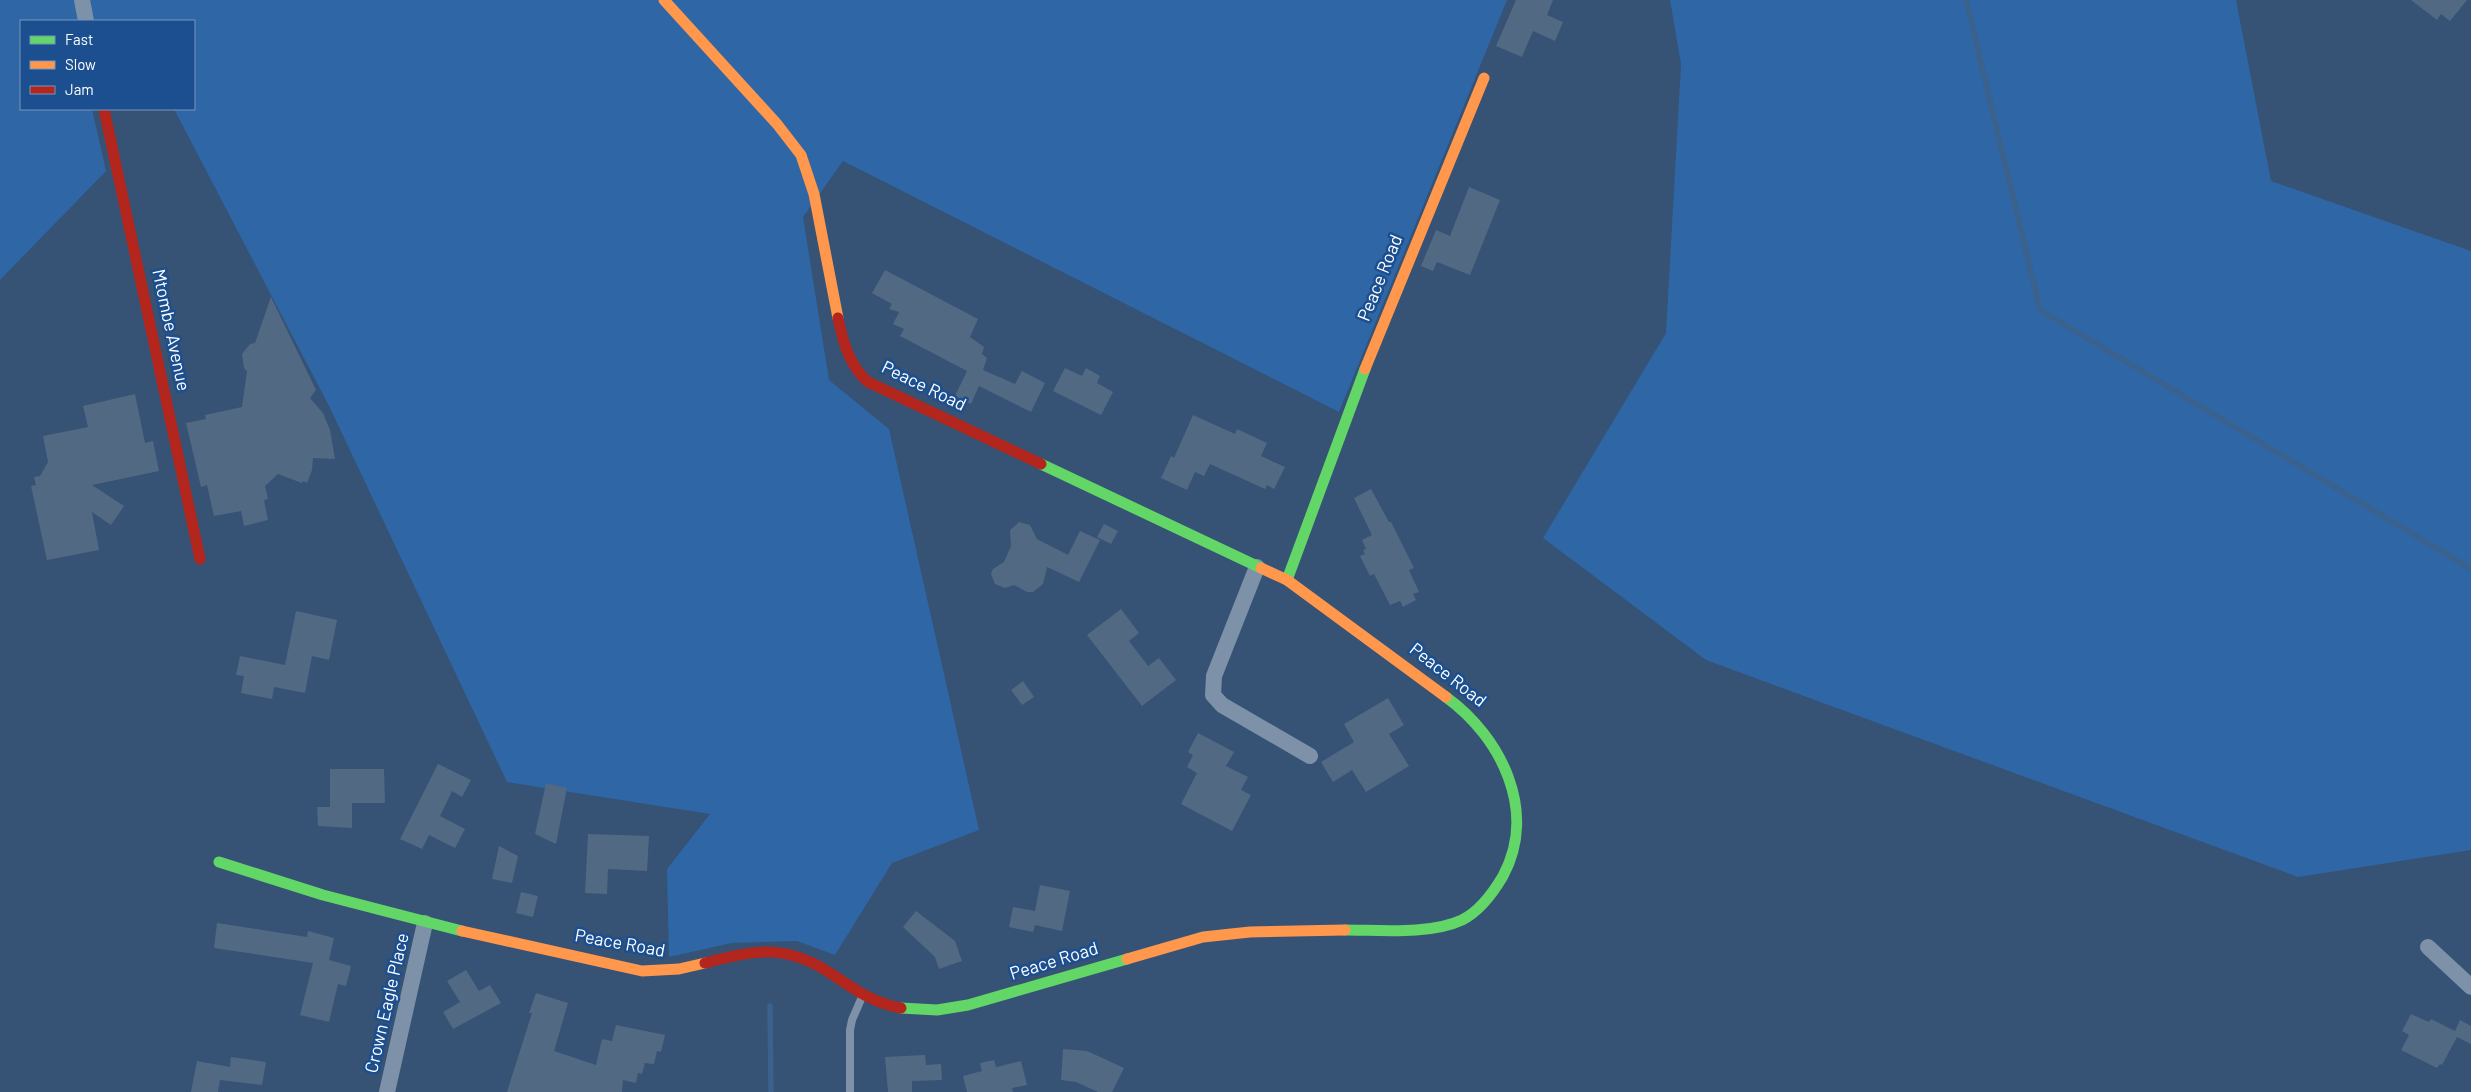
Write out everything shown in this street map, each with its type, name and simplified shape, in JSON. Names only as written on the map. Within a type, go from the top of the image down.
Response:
[{"type":"street","points":[[82,0],[86,20]]},
{"type":"street","name":"Peace Road","points":[[219,862],[270,880],[425,923],[658,973],[686,970],[747,954],[765,951],[783,952],[817,963],[862,995],[889,1005],[922,1010],[954,1009],[983,1002],[1203,937],[1250,932],[1418,929],[1459,921],[1485,902],[1502,878],[1514,852],[1517,837],[1515,805],[1507,773],[1492,744],[1467,712],[1286,580],[882,389],[868,382],[858,373],[843,344],[814,194],[805,163],[777,124],[664,0]]},
{"type":"street","name":"Peace Road","points":[[1286,580],[1370,355],[1484,78]]},
{"type":"street","name":"Mtombe Avenue","points":[[104,110],[200,560]]},
{"type":"street","points":[[1257,567],[1214,676],[1213,695],[1222,705],[1310,756]]},
{"type":"street","name":"Crown Eagle Place","points":[[387,1092],[425,923]]},
{"type":"street","points":[[2428,947],[2471,987]]},
{"type":"lane","points":[[850,1092],[850,1030],[862,995]]},
{"type":"shaded area","points":[[0,0],[1507,0],[1339,412],[843,161],[803,217],[829,380],[889,429],[979,830],[892,863],[835,955],[797,941],[732,943],[669,957],[667,869],[710,814],[507,782],[329,406],[175,110],[195,110],[195,20],[20,20],[20,110],[92,110],[106,171],[0,280]]},
{"type":"shaded area","points":[[1670,0],[2236,0],[2271,181],[2471,251],[2471,850],[2298,877],[1706,660],[1543,538],[1666,333],[1681,64]]},
{"type":"building","points":[[1516,0],[1553,0],[1547,15],[1563,22],[1555,41],[1533,31],[1522,57],[1496,46]]},
{"type":"building","points":[[2411,0],[2467,0],[2450,21],[2441,14],[2437,20]]},
{"type":"building","points":[[1469,187],[1500,200],[1470,275],[1437,262],[1433,271],[1421,266],[1436,230],[1450,236]]},
{"type":"building","points":[[885,270],[978,319],[970,337],[984,347],[982,354],[987,358],[983,370],[1015,384],[1022,371],[1045,383],[1031,412],[979,386],[971,404],[955,396],[967,371],[900,336],[904,329],[893,324],[899,312],[889,309],[892,304],[872,293]]},
{"type":"building","points":[[271,297],[316,390],[310,398],[323,413],[330,430],[335,459],[313,458],[312,470],[307,483],[278,474],[265,486],[268,499],[264,500],[268,520],[244,526],[241,511],[214,516],[207,485],[201,487],[186,423],[206,419],[205,415],[242,407],[247,371],[244,368],[242,354],[250,344],[255,343]]},
{"type":"building","points":[[1065,368],[1082,376],[1086,368],[1100,376],[1097,383],[1113,392],[1101,415],[1053,391]]},
{"type":"building","points":[[135,394],[145,443],[153,441],[159,471],[92,485],[124,506],[111,525],[92,512],[99,550],[47,560],[31,486],[36,485],[34,477],[40,476],[48,462],[43,436],[88,427],[83,406]]},
{"type":"building","points":[[1193,415],[1235,434],[1237,429],[1267,443],[1261,456],[1285,467],[1274,489],[1267,485],[1265,489],[1210,464],[1204,476],[1195,472],[1187,490],[1161,478],[1171,456],[1174,458]]},
{"type":"building","points":[[1371,489],[1389,522],[1391,522],[1414,568],[1409,570],[1419,592],[1413,594],[1416,600],[1403,607],[1400,601],[1390,605],[1374,574],[1370,576],[1360,556],[1365,554],[1363,550],[1366,549],[1362,540],[1372,535],[1354,498]]},
{"type":"building","points":[[1019,522],[1030,525],[1037,539],[1068,555],[1080,531],[1100,540],[1079,582],[1047,567],[1043,584],[1033,592],[1027,592],[1014,585],[1005,588],[995,584],[991,574],[993,569],[1004,562],[1011,546],[1010,530]]},
{"type":"building","points":[[1104,524],[1118,531],[1111,544],[1097,537]]},
{"type":"building","points":[[1121,609],[1139,633],[1129,641],[1148,666],[1159,658],[1176,680],[1142,706],[1087,635]]},
{"type":"building","points":[[296,611],[337,620],[329,660],[312,656],[305,693],[274,687],[272,699],[241,693],[244,676],[236,675],[240,656],[285,665]]},
{"type":"building","points":[[1023,681],[1034,697],[1022,705],[1011,690]]},
{"type":"building","points":[[1388,698],[1404,725],[1389,734],[1409,766],[1366,792],[1352,770],[1333,782],[1321,762],[1354,742],[1344,724]]},
{"type":"building","points":[[1198,733],[1234,752],[1226,766],[1248,777],[1241,790],[1251,795],[1232,831],[1181,804],[1197,773],[1187,767],[1193,755],[1188,752]]},
{"type":"building","points":[[438,764],[471,780],[462,797],[452,791],[440,816],[465,829],[455,848],[429,835],[422,849],[400,839]]},
{"type":"building","points":[[330,769],[384,769],[385,803],[352,803],[352,828],[318,826],[317,807],[330,807]]},
{"type":"building","points":[[546,783],[567,788],[556,844],[535,834]]},
{"type":"building","points":[[588,834],[649,836],[647,871],[608,869],[607,894],[585,893]]},
{"type":"building","points":[[499,846],[518,856],[512,883],[492,879]]},
{"type":"building","points":[[1040,885],[1070,891],[1062,931],[1035,925],[1033,932],[1009,927],[1013,907],[1035,911]]},
{"type":"building","points":[[521,892],[538,896],[533,917],[516,913]]},
{"type":"building","points":[[916,911],[955,941],[962,961],[939,969],[935,957],[903,927]]},
{"type":"building","points":[[217,923],[307,937],[308,931],[334,938],[329,960],[351,966],[346,986],[338,984],[329,1022],[300,1015],[313,963],[214,948]]},
{"type":"building","points":[[466,970],[479,991],[490,985],[501,1003],[453,1029],[443,1012],[460,1002],[447,981]]},
{"type":"building","points":[[536,993],[568,1003],[554,1051],[596,1065],[602,1039],[612,1041],[616,1025],[665,1035],[661,1052],[657,1051],[654,1064],[645,1063],[642,1074],[638,1073],[636,1083],[623,1080],[622,1092],[507,1092],[532,1013],[529,1013]]},
{"type":"building","points":[[2411,1014],[2429,1022],[2431,1019],[2455,1031],[2460,1020],[2471,1026],[2471,1044],[2457,1037],[2442,1065],[2440,1064],[2437,1068],[2401,1050],[2409,1035],[2402,1031]]},
{"type":"building","points":[[1063,1049],[1087,1051],[1124,1068],[1112,1092],[1098,1092],[1076,1082],[1061,1080]]},
{"type":"building","points":[[925,1055],[926,1065],[941,1064],[942,1080],[912,1081],[912,1092],[888,1092],[885,1057]]},
{"type":"building","points":[[231,1057],[266,1062],[262,1085],[220,1080],[218,1092],[191,1092],[197,1061],[230,1067]]},
{"type":"building","points":[[994,1060],[996,1067],[1021,1061],[1027,1085],[1012,1088],[1013,1092],[967,1092],[963,1076],[982,1071],[980,1063]]},
{"type":"waterway","points":[[1966,0],[2040,310],[2471,569]]},
{"type":"waterway","points":[[770,1006],[771,1092]]},
{"type":"traffic: fast","points":[[1287,580],[1365,369]]},
{"type":"traffic: fast","points":[[1041,464],[1261,568]]},
{"type":"traffic: fast","points":[[1345,930],[1404,931],[1449,925],[1469,916],[1480,907],[1503,876],[1513,851],[1517,826],[1515,801],[1508,777],[1497,754],[1483,733],[1466,714],[1446,697]]},
{"type":"traffic: fast","points":[[219,862],[323,895],[462,931]]},
{"type":"traffic: fast","points":[[901,1008],[937,1010],[968,1005],[1127,959]]},
{"type":"traffic: slow","points":[[664,0],[777,124],[801,155],[814,194],[838,318]]},
{"type":"traffic: slow","points":[[1365,369],[1484,78]]},
{"type":"traffic: slow","points":[[1261,568],[1287,580],[1446,697]]},
{"type":"traffic: slow","points":[[1127,959],[1203,937],[1250,932],[1345,930]]},
{"type":"traffic: slow","points":[[462,931],[642,971],[679,969],[705,963]]},
{"type":"traffic: jam","points":[[104,110],[200,559]]},
{"type":"traffic: jam","points":[[838,318],[851,361],[868,382],[1041,464]]},
{"type":"traffic: jam","points":[[705,963],[755,953],[785,954],[801,958],[816,965],[873,999],[901,1008]]}]
